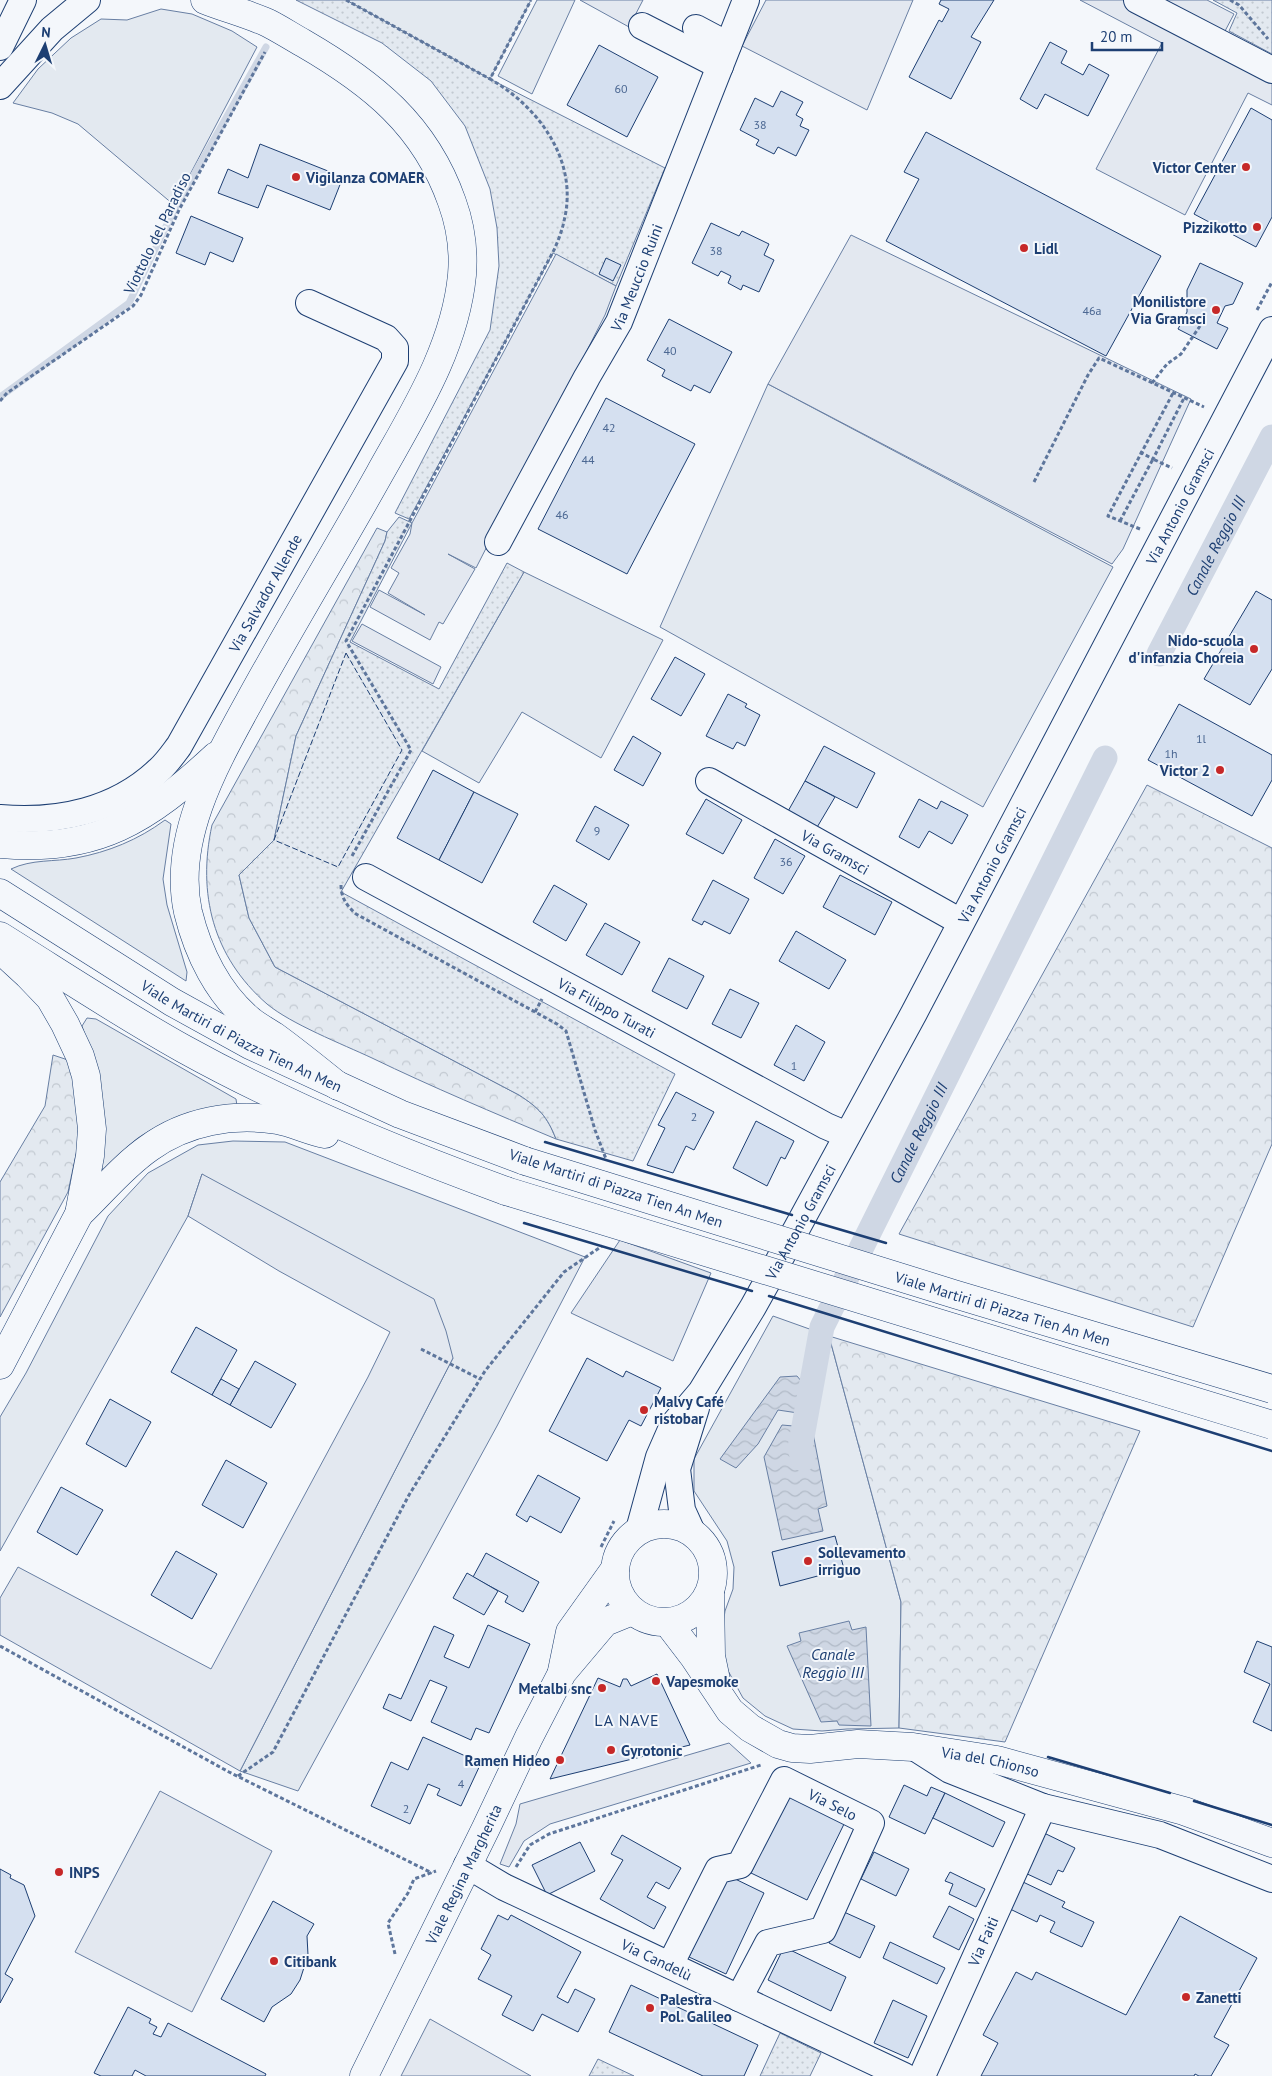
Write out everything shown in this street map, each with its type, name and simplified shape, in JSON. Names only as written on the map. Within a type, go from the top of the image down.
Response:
[{"type":"main road","points":[[204,0],[268,23],[327,57],[367,85],[403,117],[422,141],[438,168],[456,215],[461,246],[462,274],[454,319],[442,356],[420,400],[223,750],[195,816],[187,845],[184,869],[185,895],[194,932],[210,970],[221,989],[252,1022],[272,1034],[338,1086]]},
{"type":"main road","points":[[242,0],[268,23]]},
{"type":"main road","points":[[0,844],[25,846],[66,843],[105,834],[141,817],[180,789],[223,750]]},
{"type":"main road","name":"Viale Martiri di Piazza Tien An Men","points":[[0,893],[172,1002],[250,1045],[400,1114],[525,1161],[954,1294],[1272,1389]]},
{"type":"main road","points":[[0,936],[184,1048],[266,1091],[392,1148],[506,1191],[1272,1425]]},
{"type":"main road","points":[[0,950],[50,998],[65,1024],[84,1070],[90,1103],[92,1129],[90,1156],[79,1214],[0,1365]]},
{"type":"main road","points":[[79,1214],[149,1148],[176,1132],[208,1121],[245,1117],[279,1120],[316,1132],[392,1148]]},
{"type":"main road","points":[[639,1530],[652,1525],[666,1524],[680,1526],[692,1532]]},
{"type":"main road","name":"Via Antonio Gramsci","points":[[615,1569],[619,1553],[627,1540],[639,1530]]},
{"type":"main road","name":"Via Antonio Gramsci","points":[[692,1532],[702,1541],[710,1553],[714,1573],[710,1594]]},
{"type":"main road","points":[[615,1569],[616,1584],[622,1599],[632,1611],[655,1622],[668,1623],[681,1620],[693,1614],[703,1605],[710,1594]]},
{"type":"main road","name":"Viale Regina Margherita","points":[[562,1673],[570,1632],[615,1569]]},
{"type":"main road","name":"Via del Chionso","points":[[710,1594],[711,1656],[719,1696]]},
{"type":"main road","name":"Viale Regina Margherita","points":[[364,2076],[562,1673],[605,1622],[632,1611]]},
{"type":"main road","name":"Via del Chionso","points":[[668,1623],[694,1657],[730,1711],[765,1738],[792,1748],[817,1749],[858,1744],[913,1747],[997,1760],[1184,1812],[1272,1843]]},
{"type":"street","points":[[0,47],[23,0]]},
{"type":"street","points":[[0,86],[52,30],[87,0]]},
{"type":"street","name":"Via Meuccio Ruini","points":[[498,542],[586,377],[619,322],[746,0]]},
{"type":"street","points":[[1137,0],[1272,70]]},
{"type":"street","points":[[642,26],[724,55]]},
{"type":"street","points":[[696,28],[724,55]]},
{"type":"street","name":"Via Salvador Allende","points":[[0,818],[29,821],[72,816],[105,805],[136,788],[160,769],[179,746],[395,361],[395,348],[386,338],[309,303]]},
{"type":"street","name":"Via Antonio Gramsci","points":[[639,1530],[659,1457],[673,1425],[701,1392],[753,1307],[961,922],[1272,330]]},
{"type":"street","name":"Via Gramsci","points":[[709,781],[961,922]]},
{"type":"street","name":"Via Filippo Turati","points":[[352,873],[826,1126],[847,1135]]},
{"type":"street","name":"Via Antonio Gramsci","points":[[692,1532],[682,1510],[677,1468],[701,1392]]},
{"type":"street","points":[[913,1747],[950,1770],[1043,1807],[1160,1835],[1272,1879]]},
{"type":"street","name":"Via Selo","points":[[670,1965],[718,1870],[740,1865],[784,1780],[871,1823],[823,1930],[768,1943],[739,1998]]},
{"type":"street","name":"Via Faiti","points":[[922,2076],[1043,1807]]},
{"type":"street","name":"Via Candelù","points":[[467,1865],[504,1886],[904,2076]]},
{"type":"path","points":[[346,0],[511,91],[553,140],[564,169],[567,194],[564,220],[554,250],[346,640],[411,750],[341,892],[346,906],[356,914],[557,1024],[566,1031],[595,1130],[607,1163]]},
{"type":"path","points":[[490,79],[531,0]]},
{"type":"path","points":[[1230,0],[1239,5],[1272,43]]},
{"type":"path","name":"Viottolo del Paradiso","points":[[0,401],[7,393],[133,306],[141,295],[179,210],[264,52]]},
{"type":"path","points":[[1152,383],[1167,364],[1181,354],[1200,326]]},
{"type":"path","points":[[1034,482],[1098,358],[1205,407]]},
{"type":"path","points":[[1140,529],[1108,516],[1140,452],[1173,393]]},
{"type":"path","points":[[1120,521],[1184,398]]},
{"type":"path","points":[[1140,452],[1173,468]]},
{"type":"path","points":[[238,1776],[272,1752],[409,1495],[480,1379],[564,1272],[599,1249],[606,1242]]},
{"type":"path","points":[[421,1349],[480,1379]]},
{"type":"path","points":[[0,1646],[238,1776],[432,1873],[414,1880],[408,1894],[388,1923],[395,1946],[395,1959]]},
{"type":"path","points":[[504,1886],[530,1845],[549,1834],[763,1764]]},
{"type":"green space","points":[[296,0],[346,0],[490,79],[665,168],[616,286],[553,253],[409,519],[395,513],[490,330],[499,266],[497,228],[490,189],[465,126],[431,81],[382,43]]},
{"type":"green space","points":[[346,0],[531,0],[490,79]]},
{"type":"green space","points":[[537,0],[575,0],[532,94],[498,76]]},
{"type":"green space","points":[[1213,0],[1272,0],[1272,54],[1229,31],[1237,13]]},
{"type":"green space","points":[[161,9],[192,14],[232,31],[257,47],[174,205],[78,124],[52,113],[13,103],[38,69],[71,38],[101,19],[127,20]]},
{"type":"green space","points":[[768,384],[1113,567],[983,807],[660,627]]},
{"type":"green space","points":[[399,517],[412,523],[350,642],[439,689],[507,563],[524,572],[341,892],[675,1074],[633,1161],[556,1139],[542,1113],[519,1095],[275,967],[249,918],[239,875],[274,840],[296,736],[385,541],[387,532]]},
{"type":"green space","points":[[377,528],[387,532],[385,541],[296,736],[274,840],[239,875],[249,918],[275,967],[519,1095],[542,1113],[556,1139],[417,1079],[289,1019],[267,1004],[249,986],[234,966],[222,945],[214,923],[209,900],[207,875],[212,825]]},
{"type":"green space","points":[[524,572],[663,640],[601,758],[522,712],[479,783],[422,751]]},
{"type":"green space","points":[[1147,785],[1272,848],[1272,1144],[1193,1327],[899,1234]]},
{"type":"green space","points":[[165,820],[171,824],[163,879],[167,905],[187,972],[186,981],[11,869],[35,862],[76,858],[100,852],[133,839]]},
{"type":"green space","points":[[87,1018],[96,1019],[236,1099],[237,1106],[186,1115],[161,1125],[138,1138],[105,1171],[100,1167],[95,1067],[82,1026]]},
{"type":"green space","points":[[53,1055],[74,1062],[82,1126],[68,1192],[0,1317],[0,1182],[45,1106]]},
{"type":"green space","points":[[233,1141],[285,1142],[585,1257],[497,1426],[298,1791],[240,1771],[453,1358],[202,1174],[188,1216],[0,1551],[0,1417],[26,1373],[108,1216],[148,1173],[198,1145]]},
{"type":"green space","points":[[773,1316],[829,1336],[901,1602],[899,1728],[822,1731],[793,1729],[765,1716],[743,1698],[726,1667],[721,1639],[725,1611],[733,1589],[734,1567],[727,1541],[694,1491],[694,1459]]},
{"type":"green space","points":[[829,1336],[1140,1431],[1005,1742],[899,1728],[901,1602]]},
{"type":"green space","points":[[780,2033],[821,2053],[810,2076],[760,2076]]},
{"type":"green space","points":[[598,2059],[634,2076],[589,2076]]},
{"type":"shaded area","points":[[580,0],[643,0],[629,27]]},
{"type":"shaded area","points":[[766,0],[913,0],[867,110],[742,46]]},
{"type":"shaded area","points":[[1080,0],[1207,0],[1234,14],[1215,50],[1272,80],[1272,105],[1248,93],[1185,215],[1096,169],[1162,43]]},
{"type":"shaded area","points":[[851,235],[1191,399],[1123,549],[1112,564],[768,384]]},
{"type":"shaded area","points":[[556,254],[616,286],[605,315],[476,568],[448,554],[475,569],[443,624],[439,622],[430,640],[370,607],[379,590],[425,615],[388,593],[399,573],[391,568],[410,534],[412,523]]},
{"type":"shaded area","points":[[362,624],[441,667],[433,684],[352,641]]},
{"type":"shaded area","points":[[202,1174],[434,1299],[446,1331],[453,1358],[240,1771],[0,1635],[0,1598],[18,1567],[211,1669],[368,1377],[390,1332],[279,1271],[188,1216]]},
{"type":"shaded area","points":[[620,1240],[711,1273],[673,1361],[571,1313]]},
{"type":"shaded area","points":[[729,1743],[751,1763],[550,1824],[524,1841],[509,1867],[500,1864],[516,1824],[520,1804]]},
{"type":"shaded area","points":[[160,1791],[272,1851],[192,2012],[75,1952]]},
{"type":"shaded area","points":[[430,2019],[531,2076],[401,2076]]},
{"type":"water","points":[[797,1376],[802,1382],[798,1413],[778,1410],[758,1444],[736,1468],[720,1459],[780,1377]]},
{"type":"water","points":[[782,1425],[805,1427],[805,1433],[813,1433],[827,1506],[818,1509],[823,1531],[782,1540],[764,1457]]},
{"type":"water","name":"Canale Reggio III","points":[[849,1621],[852,1630],[866,1627],[871,1726],[839,1725],[837,1721],[821,1722],[787,1646],[801,1641],[799,1633]]},
{"type":"building","points":[[941,0],[994,0],[971,37],[981,42],[951,99],[909,77],[939,20],[942,22],[949,9],[939,4]]},
{"type":"building","points":[[1050,42],[1067,51],[1061,63],[1083,75],[1089,64],[1109,75],[1088,116],[1045,94],[1037,109],[1020,99]]},
{"type":"building","points":[[599,45],[658,77],[627,137],[567,105]]},
{"type":"building","points":[[781,91],[803,102],[796,115],[803,119],[800,126],[809,130],[796,156],[778,147],[774,154],[756,145],[759,140],[740,130],[755,98],[773,107]]},
{"type":"building","name":"Victor Center","points":[[1251,108],[1272,120],[1272,217],[1256,247],[1194,214]]},
{"type":"building","name":"Lidl","points":[[926,132],[1161,256],[1106,356],[886,241],[919,179],[904,172]]},
{"type":"building","name":"Vigilanza COMAER","points":[[260,144],[343,177],[330,210],[267,185],[258,208],[218,193],[228,169],[248,178]]},
{"type":"building","points":[[191,216],[243,238],[233,262],[210,252],[205,265],[176,253]]},
{"type":"building","points":[[711,223],[739,236],[742,231],[769,244],[764,255],[774,260],[759,292],[743,285],[741,290],[728,283],[731,276],[721,271],[718,276],[692,263]]},
{"type":"building","points":[[606,258],[621,265],[613,281],[599,274]]},
{"type":"building","points":[[1200,263],[1243,283],[1233,304],[1225,306],[1217,323],[1228,328],[1217,349],[1178,329],[1187,312],[1187,290]]},
{"type":"building","points":[[669,319],[732,352],[710,393],[694,385],[691,391],[662,376],[665,370],[647,360]]},
{"type":"building","points":[[606,398],[695,444],[627,574],[538,529]]},
{"type":"building","points":[[1256,591],[1272,600],[1272,669],[1250,705],[1204,679]]},
{"type":"building","points":[[675,657],[705,674],[681,716],[651,699]]},
{"type":"building","points":[[728,694],[747,704],[745,707],[760,715],[745,746],[737,742],[733,749],[706,736]]},
{"type":"building","name":"Victor 2","points":[[1179,704],[1272,755],[1272,780],[1252,816],[1148,760]]},
{"type":"building","points":[[633,736],[661,753],[643,786],[614,770]]},
{"type":"building","points":[[824,746],[875,773],[857,808],[805,781]]},
{"type":"building","points":[[433,770],[474,792],[439,860],[397,838]]},
{"type":"building","points":[[805,781],[835,797],[816,829],[787,813]]},
{"type":"building","points":[[474,792],[518,814],[482,883],[439,860]]},
{"type":"building","points":[[706,799],[742,820],[723,854],[686,834]]},
{"type":"building","points":[[919,799],[937,809],[941,801],[968,815],[952,844],[929,831],[919,848],[899,837]]},
{"type":"building","points":[[595,806],[629,825],[609,860],[576,841]]},
{"type":"building","points":[[775,839],[805,856],[783,894],[754,878]]},
{"type":"building","points":[[840,875],[892,902],[875,935],[823,907]]},
{"type":"building","points":[[713,880],[749,899],[730,934],[704,921],[702,925],[692,920]]},
{"type":"building","points":[[554,885],[587,904],[566,941],[533,922]]},
{"type":"building","points":[[605,923],[640,942],[622,975],[586,955]]},
{"type":"building","points":[[796,931],[846,960],[829,989],[779,961]]},
{"type":"building","points":[[669,958],[704,976],[687,1009],[652,991]]},
{"type":"building","points":[[730,989],[759,1003],[741,1038],[712,1024]]},
{"type":"building","points":[[796,1025],[825,1042],[804,1081],[774,1065]]},
{"type":"building","points":[[676,1092],[714,1112],[694,1150],[686,1146],[673,1173],[647,1165],[665,1128],[658,1125]]},
{"type":"building","points":[[756,1121],[794,1141],[785,1159],[781,1157],[767,1186],[733,1168]]},
{"type":"building","points":[[196,1327],[237,1350],[212,1395],[171,1372]]},
{"type":"building","points":[[587,1358],[623,1377],[626,1371],[661,1388],[641,1426],[629,1420],[607,1461],[549,1431]]},
{"type":"building","points":[[255,1361],[296,1384],[271,1428],[230,1405]]},
{"type":"building","points":[[221,1379],[239,1389],[230,1405],[212,1395]]},
{"type":"building","points":[[110,1399],[151,1422],[126,1467],[86,1444]]},
{"type":"building","points":[[226,1460],[267,1483],[243,1528],[202,1505]]},
{"type":"building","points":[[538,1475],[580,1498],[561,1533],[530,1516],[527,1522],[516,1515]]},
{"type":"building","points":[[61,1487],[103,1510],[77,1555],[37,1532]]},
{"type":"building","name":"Sollevamento irriguo","points":[[835,1536],[844,1569],[780,1586],[772,1552]]},
{"type":"building","points":[[176,1551],[217,1574],[192,1619],[151,1595]]},
{"type":"building","points":[[486,1553],[539,1582],[523,1612],[505,1602],[508,1596],[473,1577]]},
{"type":"building","points":[[467,1573],[498,1591],[484,1615],[453,1598]]},
{"type":"building","points":[[488,1625],[530,1644],[489,1733],[476,1728],[471,1740],[431,1722],[447,1687],[430,1680],[411,1721],[383,1708],[389,1694],[401,1699],[434,1626],[454,1635],[444,1657],[469,1668]]},
{"type":"building","points":[[1257,1641],[1272,1647],[1272,1731],[1253,1722],[1270,1684],[1244,1672]]},
{"type":"building","points":[[657,1674],[690,1745],[550,1779],[598,1678],[620,1687],[623,1679],[627,1679],[631,1686]]},
{"type":"building","points":[[423,1737],[481,1763],[461,1806],[437,1795],[440,1789],[428,1784],[410,1824],[371,1806],[391,1762],[408,1770]]},
{"type":"building","points":[[904,1785],[927,1796],[931,1787],[945,1793],[925,1834],[889,1817]]},
{"type":"building","points":[[945,1793],[1005,1822],[993,1847],[933,1818]]},
{"type":"building","points":[[789,1794],[845,1822],[807,1900],[751,1873]]},
{"type":"building","points":[[1042,1832],[1075,1848],[1063,1872],[1058,1870],[1051,1885],[1023,1872]]},
{"type":"building","points":[[622,1835],[681,1868],[669,1889],[656,1882],[647,1897],[666,1907],[654,1929],[600,1899],[623,1860],[611,1854]]},
{"type":"building","points":[[580,1842],[595,1871],[547,1895],[532,1865]]},
{"type":"building","points":[[874,1852],[909,1869],[896,1896],[861,1879]]},
{"type":"building","points":[[0,1869],[11,1875],[10,1878],[24,1885],[35,1916],[5,1974],[13,1979],[0,2003]]},
{"type":"building","points":[[950,1872],[985,1889],[976,1907],[949,1894],[953,1884],[945,1881]]},
{"type":"building","points":[[727,1875],[764,1893],[726,1974],[689,1957]]},
{"type":"building","points":[[1023,1882],[1065,1902],[1062,1907],[1094,1922],[1082,1947],[1050,1932],[1055,1922],[1040,1915],[1037,1922],[1010,1909]]},
{"type":"building","name":"Citibank","points":[[273,1901],[314,1924],[307,1936],[308,1955],[300,1980],[291,1994],[272,2007],[264,2022],[221,1999]]},
{"type":"building","points":[[949,1906],[974,1919],[959,1950],[933,1937]]},
{"type":"building","points":[[844,1912],[875,1926],[860,1958],[829,1943]]},
{"type":"building","points":[[498,1915],[508,1920],[511,1915],[581,1952],[557,1997],[568,2003],[575,1989],[595,1999],[578,2032],[542,2014],[533,2031],[502,2015],[512,1996],[478,1979],[491,1955],[481,1949]]},
{"type":"building","name":"Zanetti","points":[[1180,1916],[1257,1958],[1214,2037],[1229,2045],[1211,2076],[1195,2074],[1194,2076],[981,2076],[998,2043],[983,2035],[1016,1972],[1032,1980],[1036,1972],[1126,2015]]},
{"type":"building","points":[[890,1942],[945,1968],[937,1984],[883,1958]]},
{"type":"building","points":[[784,1947],[846,1977],[831,2011],[768,1980]]},
{"type":"building","name":"Palestra Pol. Galileo","points":[[631,1985],[758,2045],[744,2076],[703,2076],[609,2032]]},
{"type":"building","points":[[893,2000],[927,2016],[908,2058],[874,2043]]},
{"type":"building","points":[[128,2007],[151,2019],[149,2023],[157,2027],[153,2034],[161,2037],[168,2023],[266,2074],[265,2076],[146,2076],[135,2070],[132,2076],[101,2076],[94,2073]]},
{"type":"waterway","points":[[0,397],[129,303],[173,212],[266,47]]},
{"type":"waterway","name":"Canale Reggio III","points":[[1159,654],[1272,437]]},
{"type":"waterway","name":"Canale Reggio III","points":[[803,1459],[800,1448],[822,1327],[1105,758]]},
{"type":"fence","points":[[346,653],[402,750],[338,867],[274,840],[346,653]]},
{"type":"wall","points":[[545,1142],[792,1215]]},
{"type":"wall","points":[[811,1221],[886,1243]]},
{"type":"wall","points":[[524,1223],[752,1291]]},
{"type":"wall","points":[[769,1296],[1272,1451]]},
{"type":"wall","points":[[1048,1757],[1170,1793]]},
{"type":"wall","points":[[1194,1801],[1272,1825]]},
{"type":"place","name":"Victor Center","points":[[1246,167]]},
{"type":"place","name":"Vigilanza COMAER","points":[[296,177]]},
{"type":"place","name":"Pizzikotto","points":[[1257,227]]},
{"type":"place","name":"Lidl","points":[[1024,248]]},
{"type":"place","name":"Monilistore Via Gramsci","points":[[1216,310]]},
{"type":"place","name":"Nido-scuola d'infanzia Choreia","points":[[1254,649]]},
{"type":"place","name":"Victor 2","points":[[1220,770]]},
{"type":"place","name":"Malvy Café ristobar","points":[[644,1410]]},
{"type":"place","name":"Sollevamento irriguo","points":[[808,1561]]},
{"type":"place","name":"Vapesmoke","points":[[656,1681]]},
{"type":"place","name":"Metalbi snc","points":[[602,1688]]},
{"type":"place","name":"Gyrotonic","points":[[611,1750]]},
{"type":"place","name":"Ramen Hideo","points":[[560,1760]]},
{"type":"place","name":"INPS","points":[[59,1872]]},
{"type":"place","name":"Citibank","points":[[274,1961]]},
{"type":"place","name":"Zanetti","points":[[1186,1997]]},
{"type":"place","name":"Palestra Pol. Galileo","points":[[650,2008]]},
{"type":"district","name":"LA NAVE","points":[[627,1720]]}]
